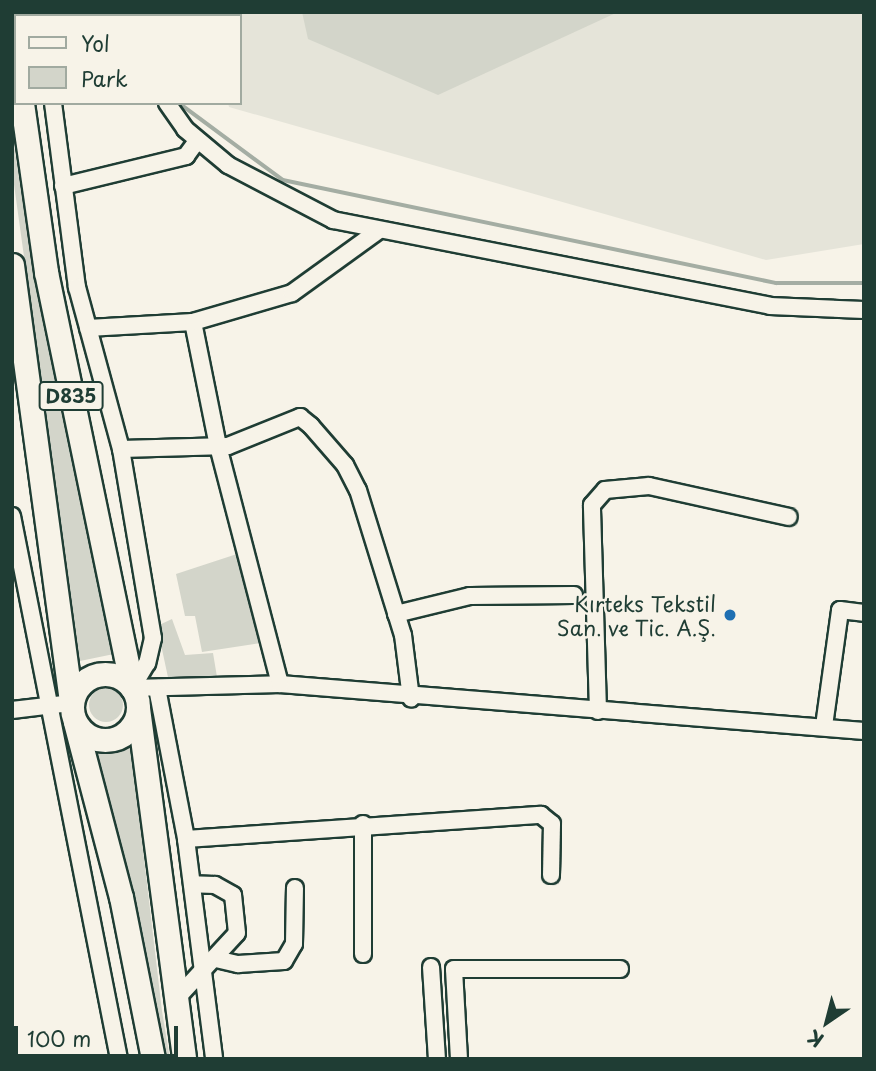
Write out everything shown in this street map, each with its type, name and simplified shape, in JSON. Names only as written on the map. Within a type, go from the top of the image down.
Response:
[{"type":"highway","name":"D835","points":[[22,105],[46,272],[135,698],[184,1059]]},
{"type":"highway","name":"D835","points":[[12,265],[66,710],[121,897],[153,1059]]},
{"type":"highway","points":[[92,676],[118,676],[135,698],[130,729],[112,740],[90,737],[66,710],[78,686],[92,676]]},
{"type":"street","points":[[53,105],[76,287],[121,449],[153,638],[135,698]]},
{"type":"street","points":[[169,105],[197,141],[281,197],[333,220],[378,231],[770,306],[864,310]]},
{"type":"street","points":[[63,186],[186,156],[197,141]]},
{"type":"street","points":[[88,328],[193,322],[292,293],[378,231]]},
{"type":"street","points":[[193,322],[218,446],[280,684]]},
{"type":"street","points":[[121,449],[218,446],[300,417],[311,426],[345,464],[358,491],[396,614],[411,698]]},
{"type":"street","points":[[598,710],[592,505],[605,490],[649,486],[789,517]]},
{"type":"street","points":[[12,516],[66,710],[119,1059]]},
{"type":"street","points":[[396,614],[470,596],[574,595]]},
{"type":"street","points":[[824,726],[840,610],[864,613]]},
{"type":"street","points":[[135,698],[157,688],[280,684],[411,698],[864,731]]},
{"type":"street","points":[[157,688],[186,839],[214,1059]]},
{"type":"street","points":[[12,710],[66,710]]},
{"type":"street","points":[[186,839],[363,824],[541,814],[552,824],[551,875]]},
{"type":"street","points":[[363,824],[363,954]]},
{"type":"street","points":[[177,998],[216,959],[237,933],[233,895],[215,885],[192,884]]},
{"type":"street","points":[[216,959],[238,964],[284,961],[294,944],[295,888]]},
{"type":"street","points":[[431,967],[438,1059]]},
{"type":"street","points":[[459,1059],[454,969],[620,969]]},
{"type":"shaded area","points":[[204,12],[864,12],[864,244],[766,260],[229,107],[242,105],[242,14]]},
{"type":"green space","points":[[302,12],[618,12],[438,95],[308,39]]},
{"type":"green space","points":[[12,132],[36,288],[114,654],[80,661],[12,170]]},
{"type":"green space","points":[[240,553],[261,643],[202,652],[195,616],[185,616],[176,574]]},
{"type":"green space","points":[[172,619],[185,655],[213,653],[217,677],[169,682],[157,626]]},
{"type":"green space","points":[[106,688],[118,693],[123,705],[118,717],[106,722],[94,717],[89,705],[94,693]]},
{"type":"green space","points":[[130,739],[170,1059],[161,1059],[95,748]]},
{"type":"waterway","points":[[182,105],[283,180],[776,283],[864,283]]},
{"type":"place","name":"Kırteks Tekstil San. ve Tic. A.Ş.","points":[[730,615]]}]
